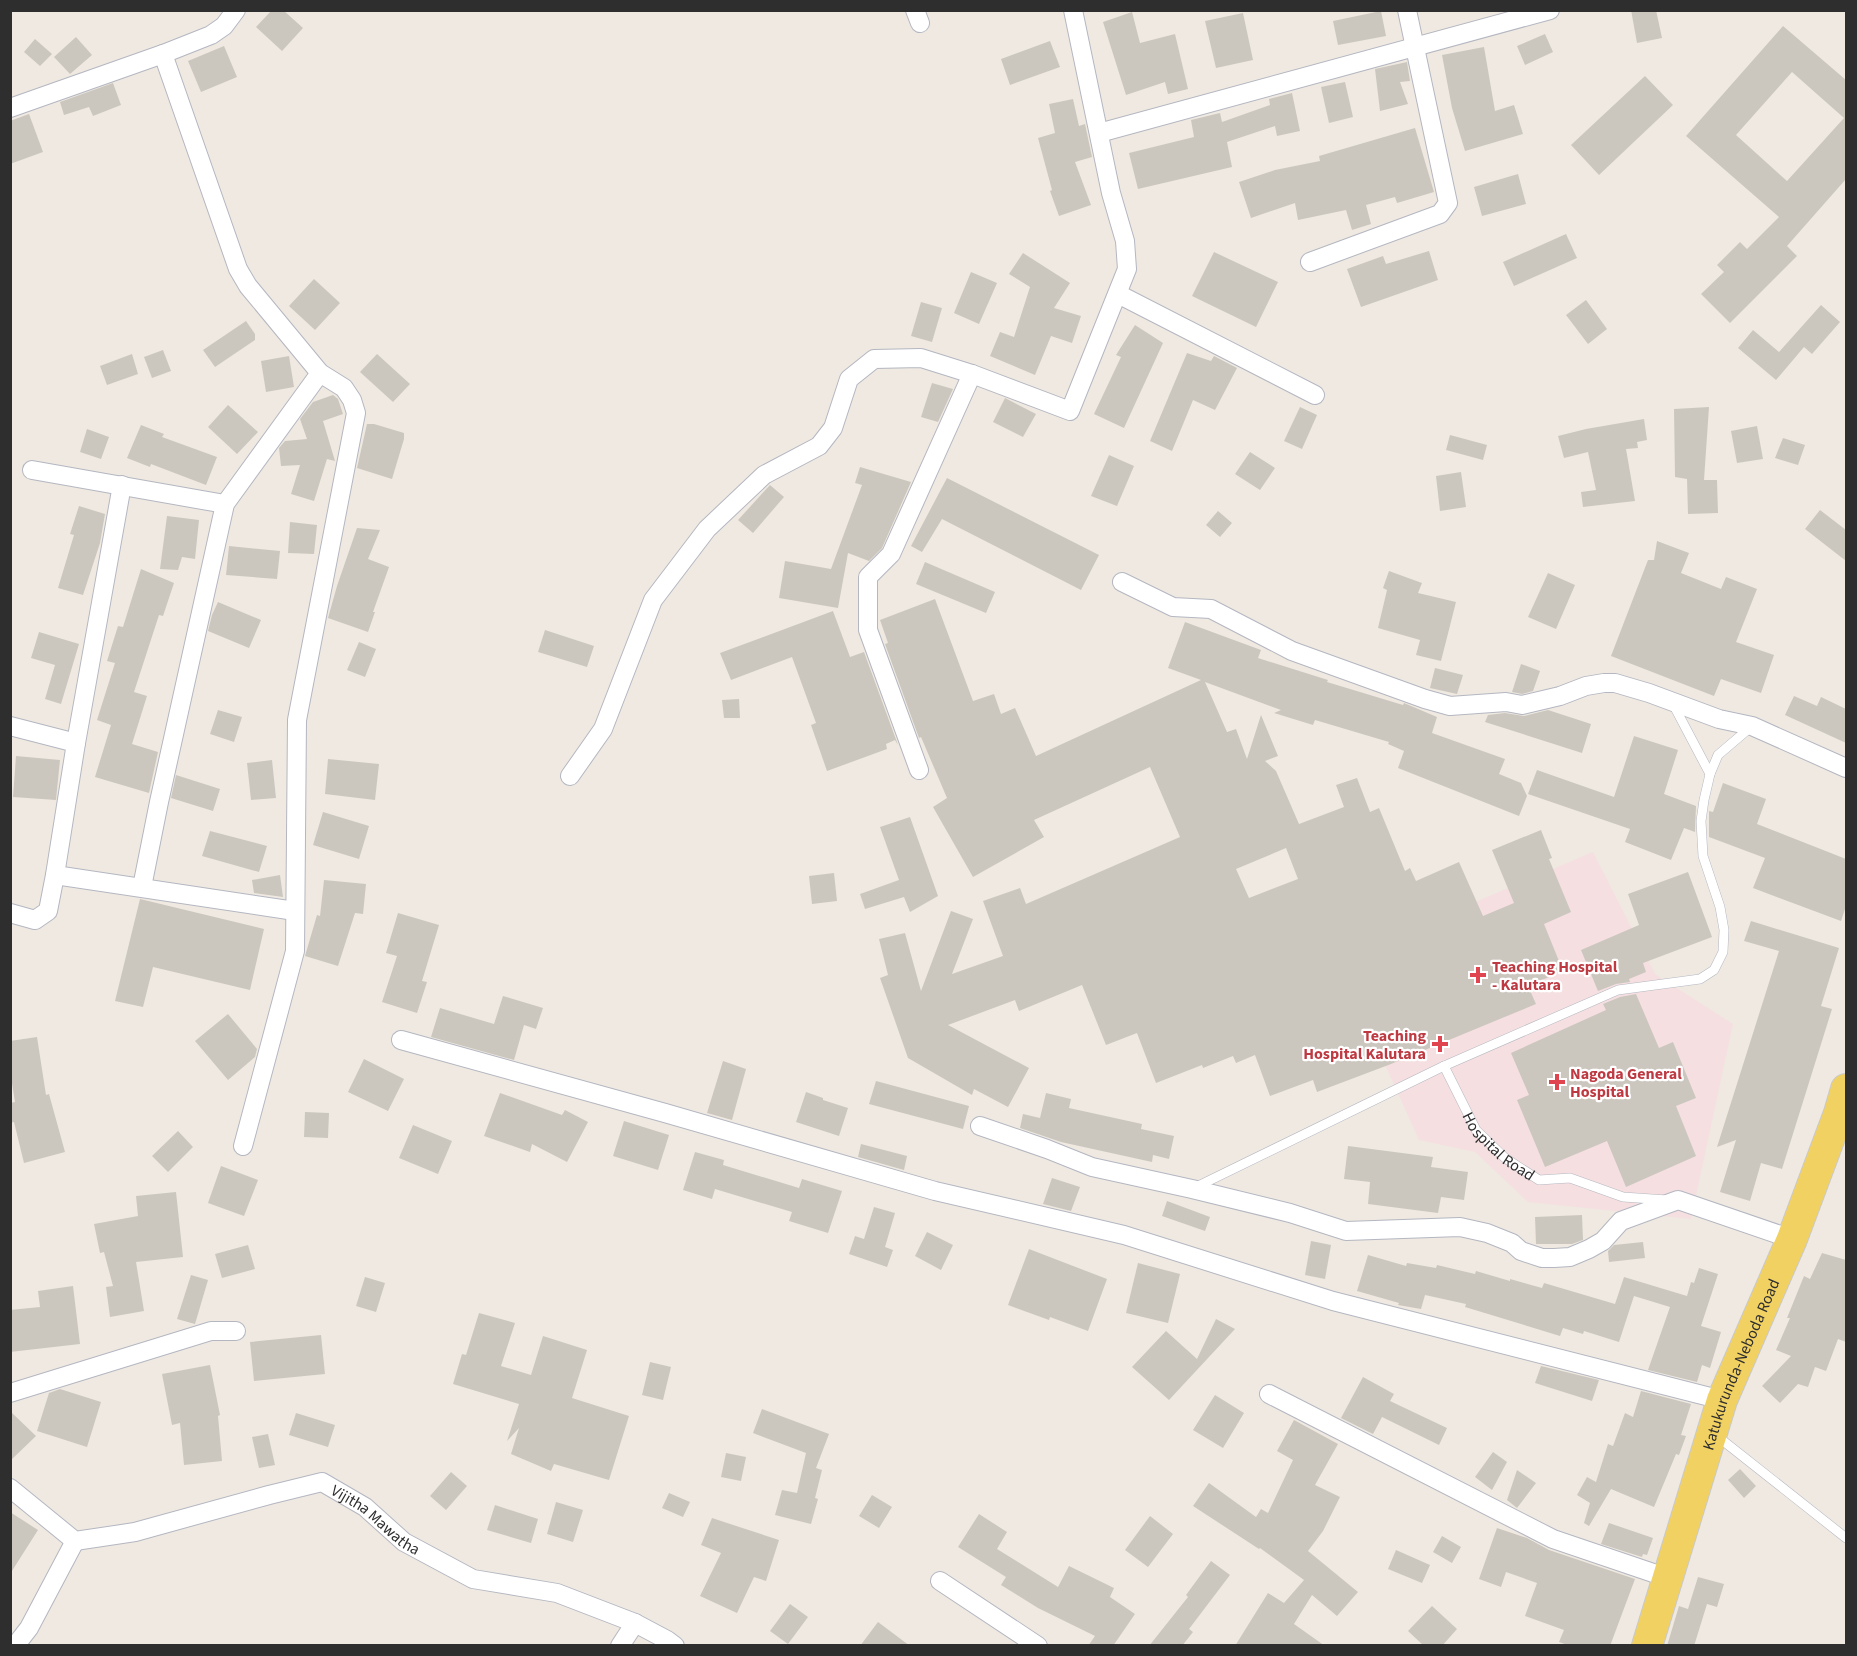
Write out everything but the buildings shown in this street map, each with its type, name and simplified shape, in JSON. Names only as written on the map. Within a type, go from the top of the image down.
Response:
[{"type":"main road","name":"Katukurunda-Neboda Road","points":[[1647,1646],[1722,1400],[1792,1239],[1844,1106]]},
{"type":"street","points":[[10,108],[163,54],[212,34],[224,26],[236,10]]},
{"type":"street","points":[[570,776],[603,729],[653,600],[707,529],[765,475],[819,446],[833,428],[849,379],[874,359],[921,358],[972,374],[1070,411],[1127,269],[1125,241],[1111,193],[1072,10]]},
{"type":"street","points":[[1310,262],[1440,214],[1448,203],[1407,10]]},
{"type":"street","points":[[1099,133],[1550,10]]},
{"type":"street","points":[[163,54],[238,269],[248,286],[320,373],[344,388],[352,400],[356,413],[297,720],[295,951],[243,1146]]},
{"type":"street","points":[[1118,294],[1315,395]]},
{"type":"street","points":[[142,887],[225,504],[320,373]]},
{"type":"street","points":[[919,770],[868,630],[868,577],[891,554],[972,374]]},
{"type":"street","points":[[32,470],[225,504]]},
{"type":"street","points":[[10,913],[35,920],[48,911],[122,485]]},
{"type":"street","points":[[1122,582],[1173,607],[1211,609],[1292,651],[1450,706],[1506,702],[1522,705],[1586,686],[1615,683],[1719,719],[1752,726],[1846,768]]},
{"type":"street","points":[[10,726],[76,743]]},
{"type":"street","points":[[55,875],[295,911]]},
{"type":"street","points":[[401,1040],[935,1191],[1124,1235],[1333,1301],[1722,1400]]},
{"type":"street","points":[[980,1126],[1092,1167],[1290,1213],[1346,1231],[1460,1227],[1487,1233],[1512,1243],[1521,1251],[1542,1258],[1570,1257],[1589,1249],[1603,1241],[1621,1221],[1678,1200]]},
{"type":"street","name":"Hospital Road","points":[[1678,1200],[1792,1239]]},
{"type":"street","points":[[10,1393],[211,1331],[236,1331]]},
{"type":"street","points":[[1269,1394],[1553,1539],[1668,1578]]},
{"type":"street","name":"Vijitha Mawatha","points":[[75,1540],[135,1532],[322,1482],[365,1507],[404,1542],[473,1579],[557,1593],[635,1623],[675,1646]]},
{"type":"street","points":[[10,1488],[75,1540],[29,1628],[15,1646]]},
{"type":"street","points":[[940,1581],[1038,1646]]},
{"type":"street","points":[[620,1646],[635,1623]]},
{"type":"lane","points":[[1672,702],[1710,774]]},
{"type":"lane","points":[[1192,1189],[1444,1066],[1618,990],[1700,979],[1714,970],[1723,952],[1724,930],[1720,907],[1702,856],[1701,821],[1710,774],[1718,755],[1752,726]]},
{"type":"lane","name":"Hospital Road","points":[[1444,1066],[1476,1130],[1505,1158],[1539,1180],[1570,1178],[1623,1197],[1678,1200]]},
{"type":"lane","points":[[1712,1432],[1846,1538]]},
{"type":"shaded area","name":"Nagoda General Hospital","points":[[1593,852],[1655,974],[1733,1024],[1691,1219],[1528,1202],[1475,1152],[1419,1140],[1338,960]]},
{"type":"place","name":"Teaching Hospital - Kalutara","points":[[1478,975]]},
{"type":"place","name":"Teaching Hospital Kalutara","points":[[1440,1044]]},
{"type":"place","name":"Nagoda General Hospital","points":[[1557,1082]]}]
